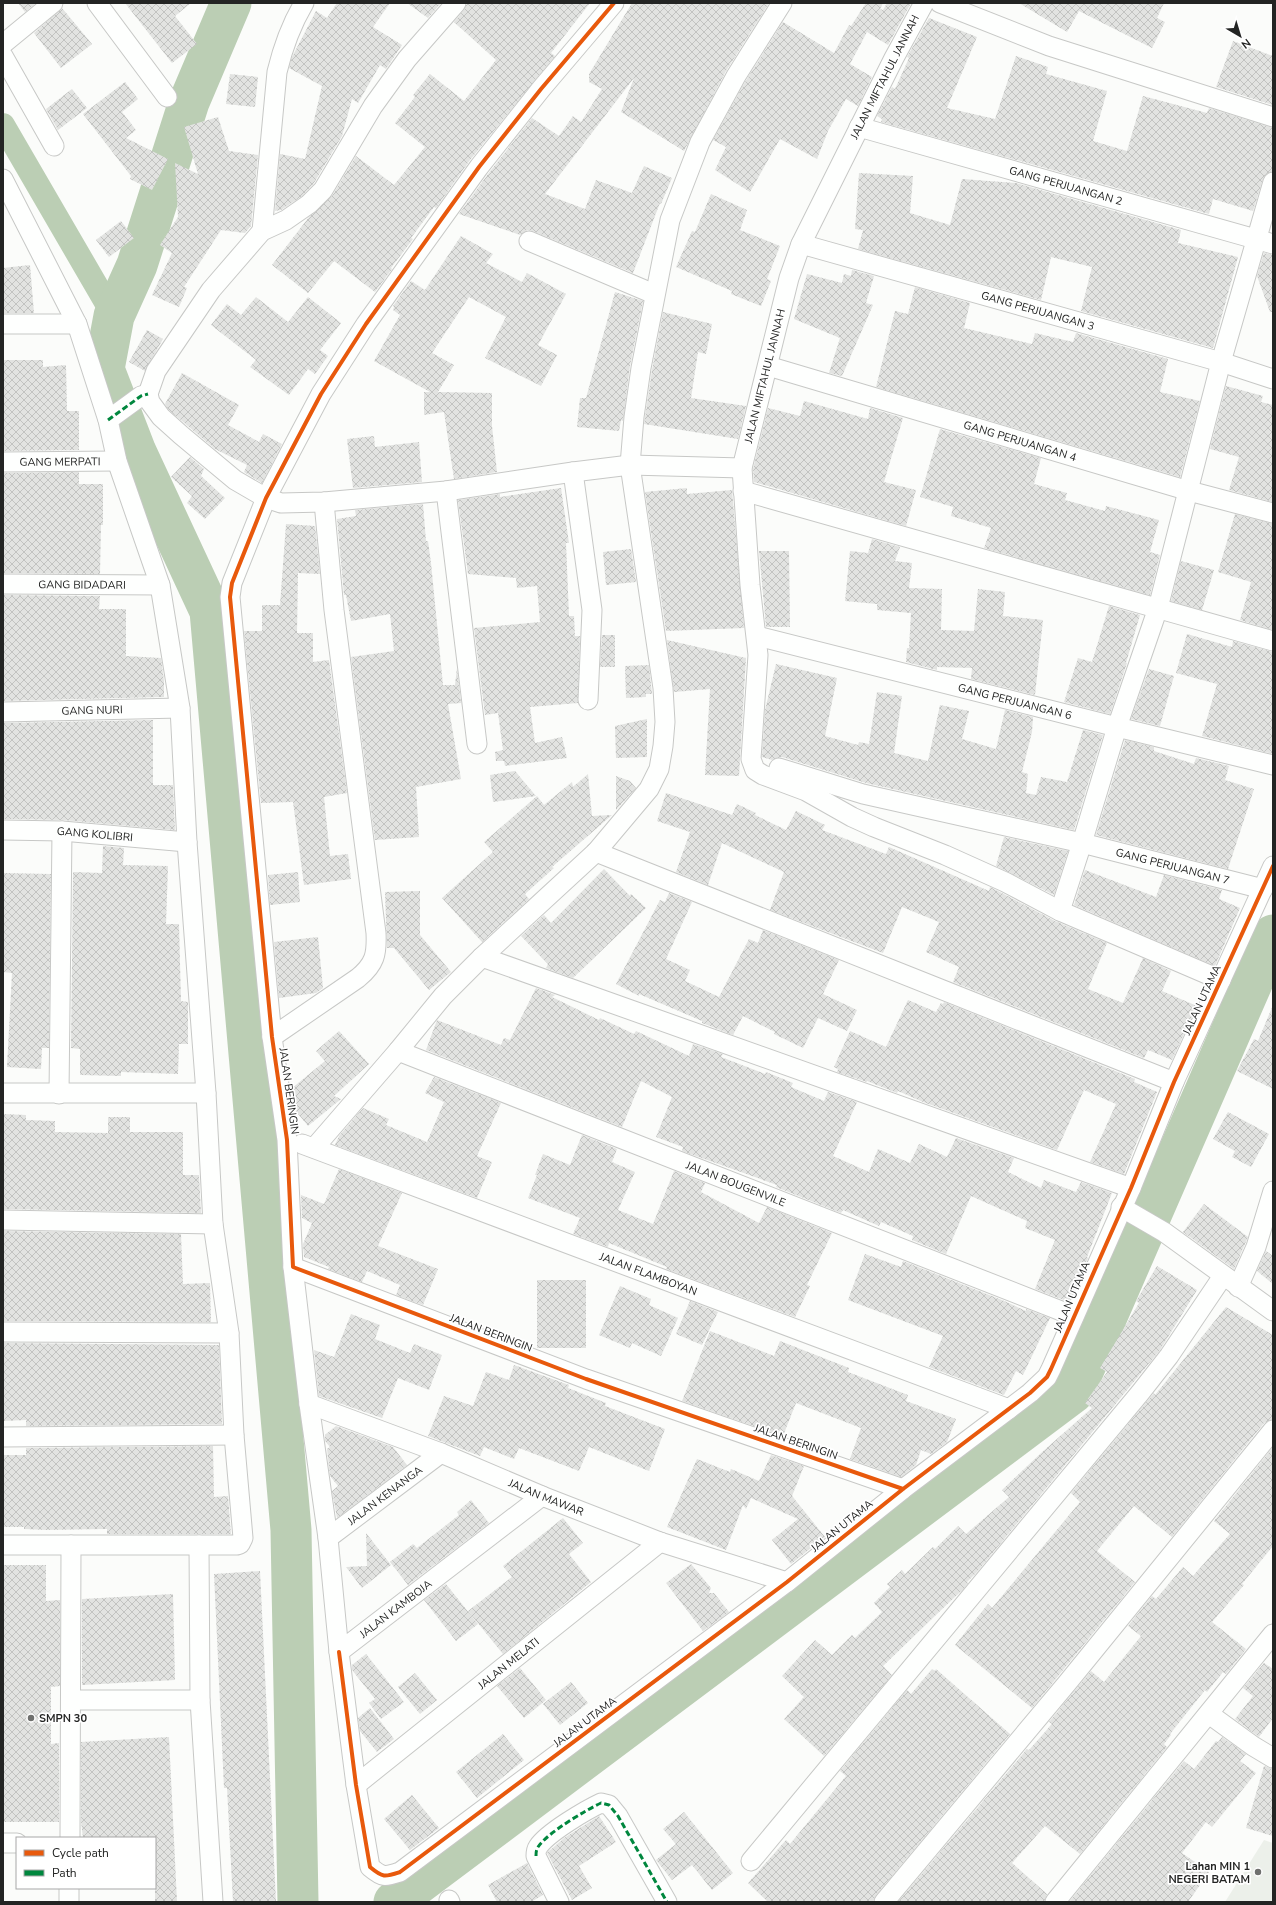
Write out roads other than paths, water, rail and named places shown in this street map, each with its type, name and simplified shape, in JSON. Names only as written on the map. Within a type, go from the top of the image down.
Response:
[{"type":"street","points":[[3,44],[54,3]]},
{"type":"street","points":[[97,3],[167,97]]},
{"type":"street","points":[[262,231],[277,72],[283,47],[293,21],[304,3]]},
{"type":"street","points":[[111,418],[144,395],[156,371],[211,290],[262,231],[286,220],[309,204],[323,190],[373,106],[408,59],[456,3]]},
{"type":"street","name":"JALAN BERINGIN","points":[[614,3],[541,89],[479,167],[375,311],[321,394],[266,498],[239,563],[232,584],[230,597],[272,1037],[287,1140],[293,1267],[586,1379],[903,1488]]},
{"type":"street","points":[[314,1148],[398,1051],[443,996],[482,957],[596,852],[649,789],[659,769],[665,722],[663,688],[630,465],[634,417],[640,375],[654,294],[670,220],[700,142],[736,76],[782,3]]},
{"type":"street","name":"JALAN MIFTAHUL JANNAH","points":[[751,759],[757,682],[757,636],[750,585],[742,468],[789,278],[801,244],[859,127],[924,3]]},
{"type":"street","points":[[940,3],[1056,48],[1273,117]]},
{"type":"street","points":[[3,56],[54,146]]},
{"type":"street","name":"GANG PERJUANGAN 2","points":[[859,127],[1265,242]]},
{"type":"street","points":[[1060,911],[1117,727],[1158,608],[1221,362],[1265,242],[1273,182]]},
{"type":"street","points":[[3,1545],[237,1545],[242,1542],[243,1538],[234,1435],[229,1333],[213,1224],[206,1093],[187,842],[180,708],[160,586],[118,461],[111,418],[77,324],[4,183]]},
{"type":"street","points":[[529,241],[654,294]]},
{"type":"street","name":"GANG PERJUANGAN 3","points":[[801,244],[1221,362],[1273,379]]},
{"type":"street","points":[[3,324],[77,324]]},
{"type":"street","name":"GANG PERJUANGAN 4","points":[[768,366],[1189,491],[1273,513]]},
{"type":"street","points":[[144,395],[180,435],[235,480],[266,498],[281,503],[324,502],[446,491],[630,465],[742,468]]},
{"type":"street","name":"GANG MERPATI","points":[[3,462],[118,461]]},
{"type":"street","points":[[573,472],[592,610],[588,700]]},
{"type":"street","points":[[446,491],[477,744]]},
{"type":"street","points":[[743,491],[1273,641]]},
{"type":"street","points":[[272,1037],[358,978],[369,968],[376,951],[376,933],[334,610],[324,502]]},
{"type":"street","name":"GANG BIDADARI","points":[[3,584],[160,586]]},
{"type":"street","name":"GANG PERJUANGAN 6","points":[[757,636],[1273,765]]},
{"type":"street","name":"GANG NURI","points":[[3,712],[180,708]]},
{"type":"street","points":[[751,759],[755,770],[763,775],[806,791],[852,817],[945,855],[1005,882],[1060,911],[1221,980]]},
{"type":"street","name":"GANG PERJUANGAN 7","points":[[751,759],[863,794],[1082,843],[1263,889]]},
{"type":"street","name":"GANG KOLIBRI","points":[[3,830],[62,831],[187,842]]},
{"type":"street","points":[[59,1094],[62,831]]},
{"type":"street","points":[[596,852],[1174,1082]]},
{"type":"street","name":"JALAN UTAMA","points":[[339,1652],[356,1785],[370,1866],[379,1875],[386,1876],[400,1872],[786,1582],[903,1488],[1030,1393],[1047,1377],[1074,1316],[1128,1211],[1131,1188],[1174,1082],[1273,866]]},
{"type":"street","points":[[482,957],[1131,1188]]},
{"type":"street","name":"JALAN BOUGENVILE","points":[[398,1051],[1074,1316]]},
{"type":"street","points":[[3,1093],[206,1093]]},
{"type":"street","name":"JALAN FLAMBOYAN","points":[[287,1140],[314,1148],[1009,1409]]},
{"type":"street","points":[[1238,1287],[1256,1247],[1273,1191]]},
{"type":"street","points":[[1128,1211],[1164,1232],[1273,1311]]},
{"type":"street","points":[[3,1220],[213,1224]]},
{"type":"street","points":[[293,1267],[308,1404],[328,1538],[339,1652]]},
{"type":"street","points":[[751,1862],[1140,1393],[1169,1356],[1223,1276]]},
{"type":"street","points":[[3,1332],[229,1333]]},
{"type":"street","name":"JALAN MAWAR","points":[[308,1404],[441,1453],[542,1496],[660,1542],[786,1582]]},
{"type":"street","points":[[884,1902],[1068,1682],[1273,1430]]},
{"type":"street","points":[[3,1437],[234,1435]]},
{"type":"street","name":"JALAN KENANGA","points":[[328,1538],[441,1453]]},
{"type":"street","name":"JALAN KAMBOJA","points":[[339,1652],[542,1496]]},
{"type":"street","name":"JALAN MELATI","points":[[356,1785],[660,1542]]},
{"type":"street","points":[[70,1837],[71,1545]]},
{"type":"street","points":[[199,1545],[200,1700],[213,1902]]},
{"type":"street","points":[[1055,1902],[1273,1634]]},
{"type":"street","points":[[71,1700],[200,1700]]},
{"type":"street","points":[[1209,1714],[1253,1746],[1273,1758]]},
{"type":"street","points":[[559,1902],[536,1856],[537,1848],[544,1840],[587,1810],[601,1803],[609,1805],[618,1816],[667,1902]]},
{"type":"street","points":[[3,1842],[16,1843]]},
{"type":"street","points":[[69,1889],[69,1902]]},
{"type":"waterway","points":[[231,3],[189,102],[137,265],[114,316],[104,369],[136,452],[210,611],[291,1530],[298,1902]]},
{"type":"waterway","points":[[3,125],[114,316]]},
{"type":"waterway","points":[[394,1902],[1074,1392],[1273,935]]},
{"type":"place","name":"SMPN 30","points":[[31,1718]]},
{"type":"place","name":"Lahan MIN 1 NEGERI BATAM","points":[[1258,1872]]}]
